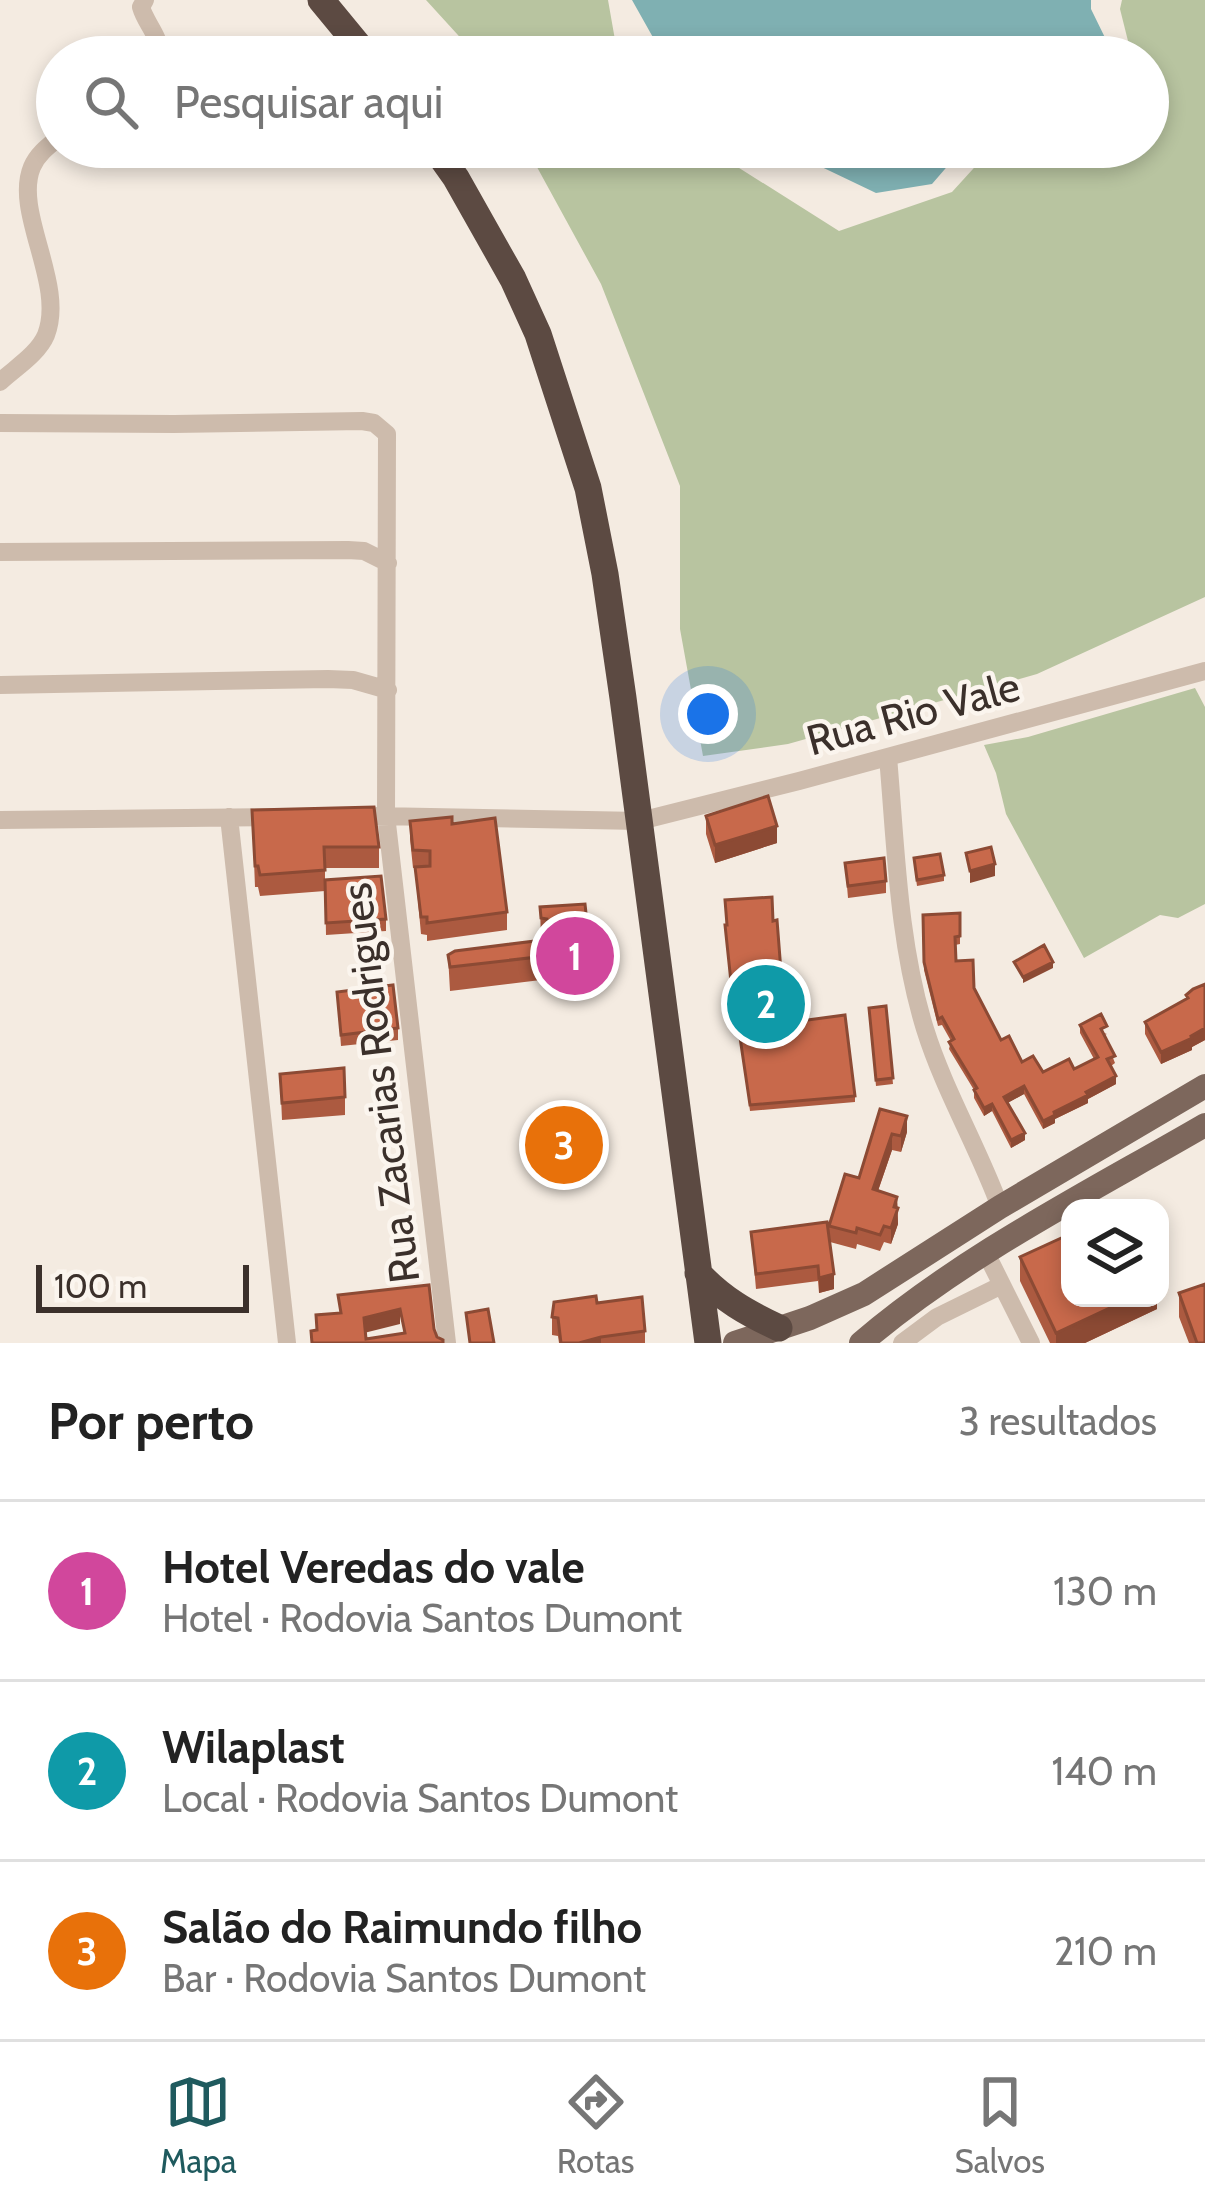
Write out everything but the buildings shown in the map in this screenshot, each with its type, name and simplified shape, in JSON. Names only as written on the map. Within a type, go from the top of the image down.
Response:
[{"type":"highway","points":[[321,0],[351,36]]},
{"type":"highway","points":[[449,168],[538,334],[588,488],[640,820],[708,1343]]},
{"type":"highway","points":[[698,1273],[737,1307],[786,1332]]},
{"type":"main road","points":[[735,1343],[786,1332],[890,1278],[1205,1086]]},
{"type":"main road","points":[[861,1343],[903,1308],[986,1253],[1205,1125]]},
{"type":"street","points":[[145,0],[141,8],[156,36]]},
{"type":"street","points":[[0,382],[36,349],[48,329],[50,300],[28,189],[36,160]]},
{"type":"street","name":"Rua Zacarias Rodrigues","points":[[0,423],[362,421],[374,423],[387,434],[386,815],[446,1343]]},
{"type":"street","points":[[0,552],[348,550],[364,551],[388,563]]},
{"type":"street","name":"Rua Rio Vale","points":[[363,816],[640,820],[1205,671]]},
{"type":"street","points":[[0,685],[328,679],[388,690]]},
{"type":"street","points":[[888,757],[905,944],[914,989],[926,1034],[1000,1207]]},
{"type":"street","points":[[0,820],[296,817]]},
{"type":"street","points":[[229,818],[286,1343]]},
{"type":"street","points":[[986,1253],[1031,1343]]},
{"type":"street","points":[[902,1343],[937,1317],[1002,1286]]},
{"type":"green space","points":[[426,0],[608,0],[614,36],[459,36]]},
{"type":"green space","points":[[1122,0],[1205,0],[1205,597],[1037,674],[788,744],[703,756],[680,629],[680,486],[601,284],[537,168],[739,168],[839,231],[952,192],[974,168],[1169,168],[1169,36],[1127,36]]},
{"type":"green space","points":[[1195,688],[1205,707],[1205,904],[1178,918],[1160,915],[1084,958],[1006,814],[984,745],[1028,737]]},
{"type":"water","points":[[632,0],[1091,0],[1104,36],[652,36]]},
{"type":"water","points":[[824,168],[946,168],[932,184],[876,193]]},
{"type":"place","name":"Hotel Veredas do vale","points":[[575,956]]},
{"type":"place","name":"Wilaplast","points":[[766,1004]]},
{"type":"place","name":"Salão do Raimundo filho","points":[[564,1145]]}]
